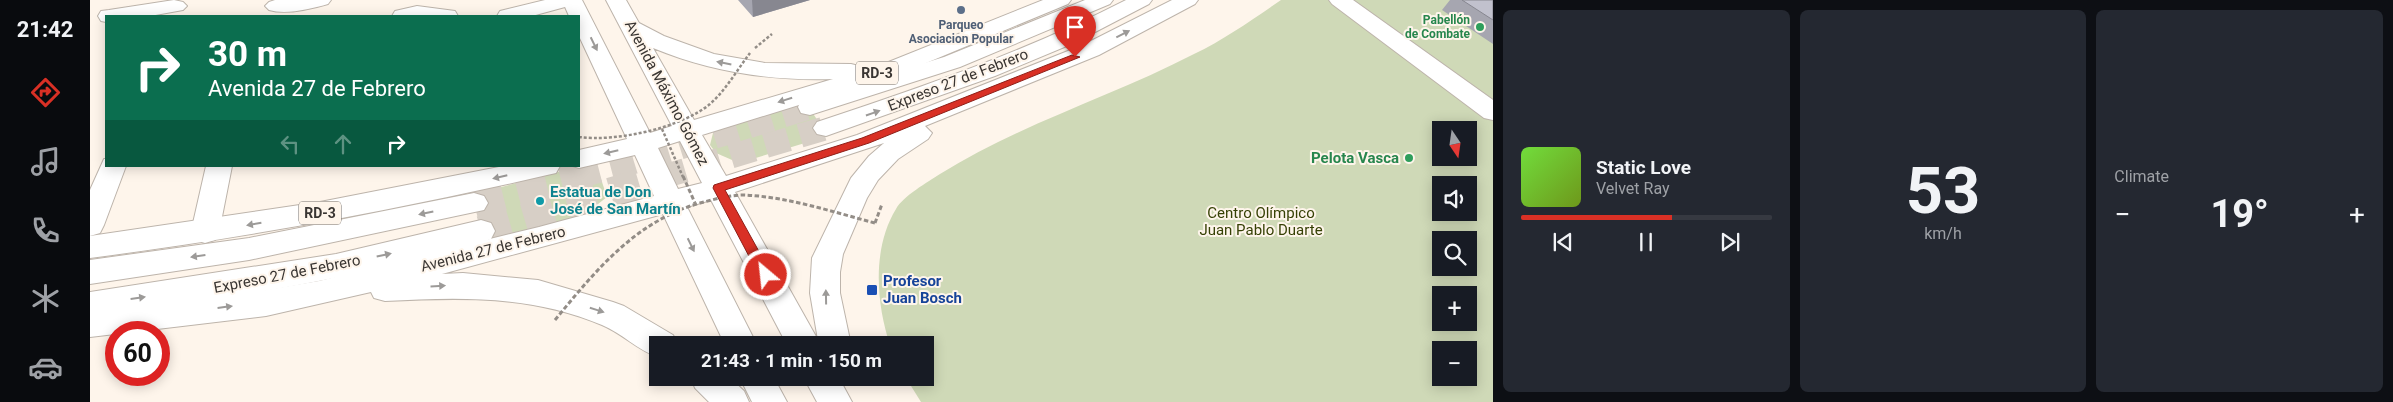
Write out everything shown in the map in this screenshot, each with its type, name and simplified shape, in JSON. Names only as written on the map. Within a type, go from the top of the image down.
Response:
[{"type":"main road","points":[[276,6],[321,0]]},
{"type":"main road","name":"Avenida Máximo Gómez","points":[[616,0],[688,130],[694,197],[738,336]]},
{"type":"main road","name":"RD-3","points":[[580,159],[652,137],[688,130],[894,68],[1061,0]]},
{"type":"main road","name":"Expreso 27 de Febrero","points":[[810,107],[952,62],[1103,0]]},
{"type":"main road","name":"Expreso 27 de Febrero","points":[[826,128],[926,95],[1006,63],[1071,35],[1142,0]]},
{"type":"main road","name":"Avenida 27 de Febrero","points":[[90,324],[266,302],[319,293],[694,197],[866,141],[1091,50],[1188,0]]},
{"type":"main road","points":[[1342,2],[1377,0]]},
{"type":"main road","points":[[1342,2],[1493,112]]},
{"type":"main road","points":[[514,15],[573,6]]},
{"type":"main road","points":[[115,15],[175,7]]},
{"type":"main road","points":[[406,15],[417,12],[440,15]]},
{"type":"main road","points":[[90,19],[105,16]]},
{"type":"main road","name":"Avenida Máximo Gómez","points":[[580,18],[652,137],[797,336]]},
{"type":"main road","points":[[631,27],[648,38],[698,58],[767,72],[830,72],[894,68]]},
{"type":"main road","points":[[833,336],[826,303],[826,262],[853,196],[872,167],[895,146],[994,89]]},
{"type":"main road","points":[[90,225],[113,167]]},
{"type":"main road","points":[[206,232],[219,167]]},
{"type":"main road","points":[[281,219],[449,171],[457,167]]},
{"type":"main road","name":"RD-3","points":[[90,247],[206,232],[429,193],[543,167]]},
{"type":"main road","name":"RD-3","points":[[90,272],[249,249],[474,203]]},
{"type":"main road","name":"Expreso 27 de Febrero","points":[[90,305],[218,287],[332,266],[442,242],[482,231]]},
{"type":"main road","points":[[319,293],[463,285],[538,292],[613,314],[649,337]]},
{"type":"main road","points":[[715,386],[732,402]]},
{"type":"main road","points":[[761,386],[770,402]]},
{"type":"main road","points":[[825,386],[834,402]]},
{"type":"main road","points":[[845,386],[849,402]]},
{"type":"path","points":[[580,137],[652,137],[689,118],[710,104],[750,52],[772,34]]},
{"type":"path","points":[[652,137],[694,197]]},
{"type":"path","points":[[555,320],[597,269],[637,231],[694,197],[750,195],[875,223],[885,195]]},
{"type":"green space","name":"Centro Olímpico Juan Pablo Duarte","points":[[1281,0],[1493,0],[1493,402],[921,402],[911,386],[934,386],[934,336],[887,336],[879,294],[880,258],[883,241],[888,224],[899,204],[923,185],[970,156],[1034,125],[1163,69],[1228,35]]},
{"type":"green space","points":[[804,100],[828,136],[739,163],[716,153],[710,145],[714,129]]},
{"type":"green space","points":[[577,167],[599,173],[607,197],[584,215],[489,240],[479,193]]},
{"type":"building","points":[[1462,0],[1493,0],[1493,20]]},
{"type":"tunnel","points":[[576,177],[634,162],[810,107]]},
{"type":"tunnel","points":[[662,177],[826,128]]},
{"type":"tunnel","points":[[474,203],[581,176]]},
{"type":"tunnel","points":[[481,231],[667,176]]},
{"type":"place","name":"Parqueo Asociacion Popular","points":[[961,10]]},
{"type":"place","name":"Pabellón de Combate","points":[[1480,27]]},
{"type":"place","name":"Pelota Vasca","points":[[1409,158]]},
{"type":"place","name":"Estatua de Don José de San Martín","points":[[540,201]]},
{"type":"place","name":"Profesor Juan Bosch","points":[[872,290]]},
{"type":"route","points":[[766,275],[718,188],[866,141],[1075,57]]}]
